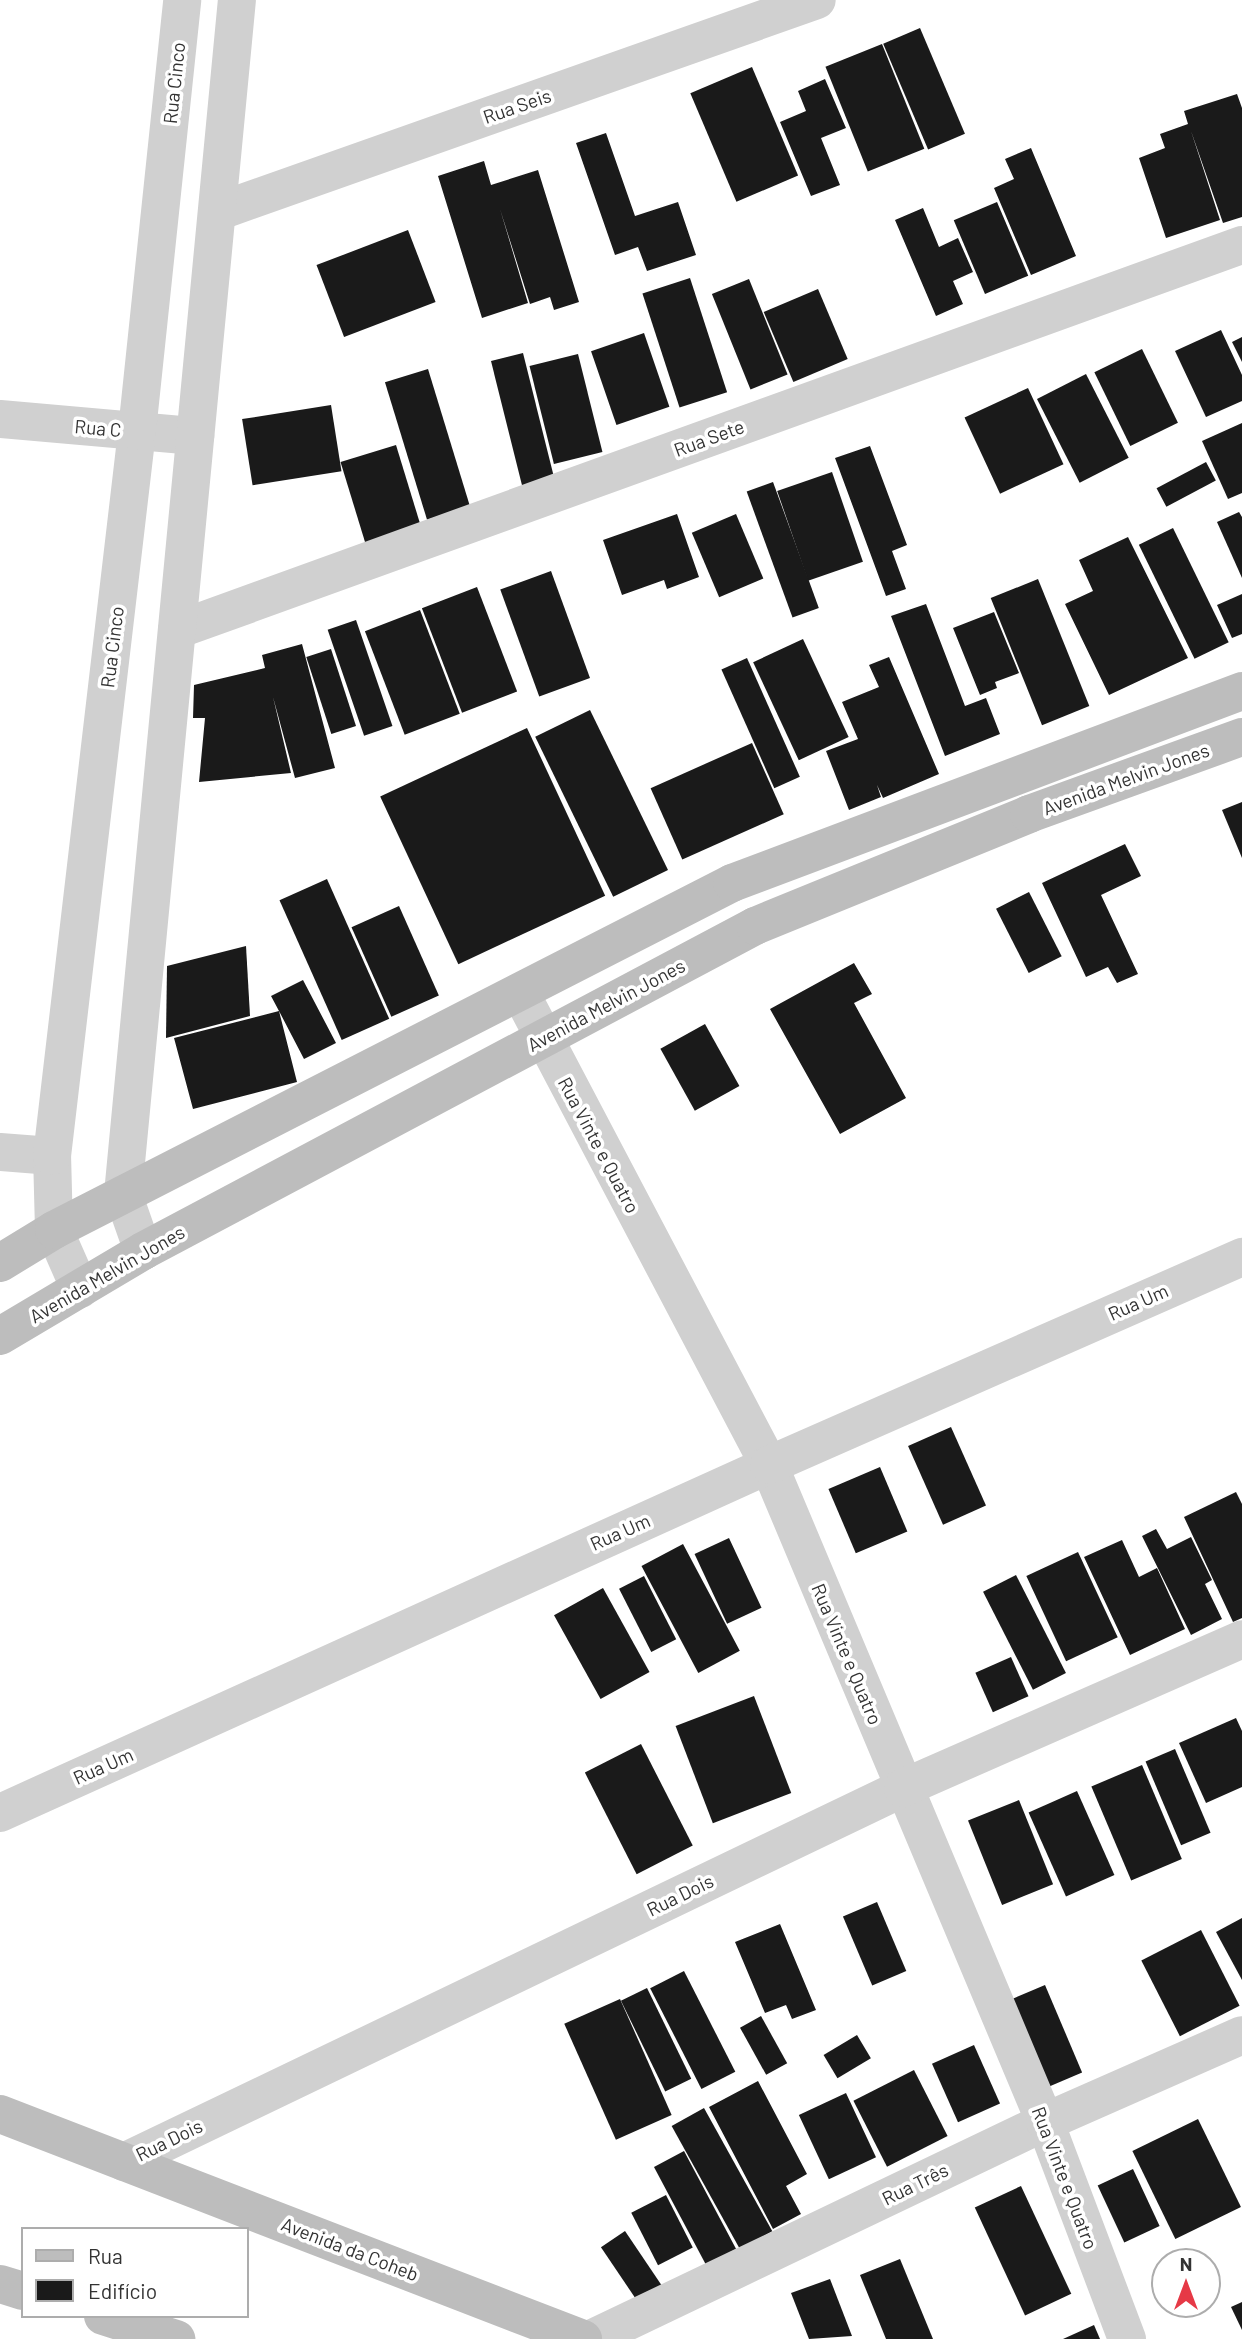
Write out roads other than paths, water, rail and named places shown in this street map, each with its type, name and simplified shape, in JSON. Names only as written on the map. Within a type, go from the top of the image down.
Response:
[{"type":"main road","points":[[0,1263],[54,1230],[123,1194],[732,883],[1242,691]]},
{"type":"main road","name":"Avenida Melvin Jones","points":[[0,1336],[143,1251],[755,926],[1029,814],[1242,737]]},
{"type":"main road","name":"Avenida da Coheb","points":[[0,2114],[583,2339]]},
{"type":"main road","points":[[0,2284],[21,2290]]},
{"type":"main road","points":[[109,2318],[176,2339]]},
{"type":"street","name":"Rua Cinco","points":[[80,1289],[54,1230],[52,1156],[137,431],[182,0]]},
{"type":"street","points":[[143,1251],[123,1194],[237,0]]},
{"type":"street","name":"Rua Seis","points":[[217,212],[817,0]]},
{"type":"street","name":"Rua Sete","points":[[177,630],[1242,245]]},
{"type":"street","name":"Rua C","points":[[0,419],[195,436]]},
{"type":"street","name":"Rua Vinte e Quatro","points":[[520,992],[769,1465],[1045,2122],[1127,2339]]},
{"type":"street","points":[[0,1152],[52,1156]]},
{"type":"street","name":"Rua Um","points":[[0,1812],[769,1465],[1242,1257]]},
{"type":"street","name":"Rua Dois","points":[[124,2162],[903,1788],[1242,1639]]},
{"type":"street","name":"Rua Três","points":[[591,2339],[1045,2122],[1242,2035]]}]
